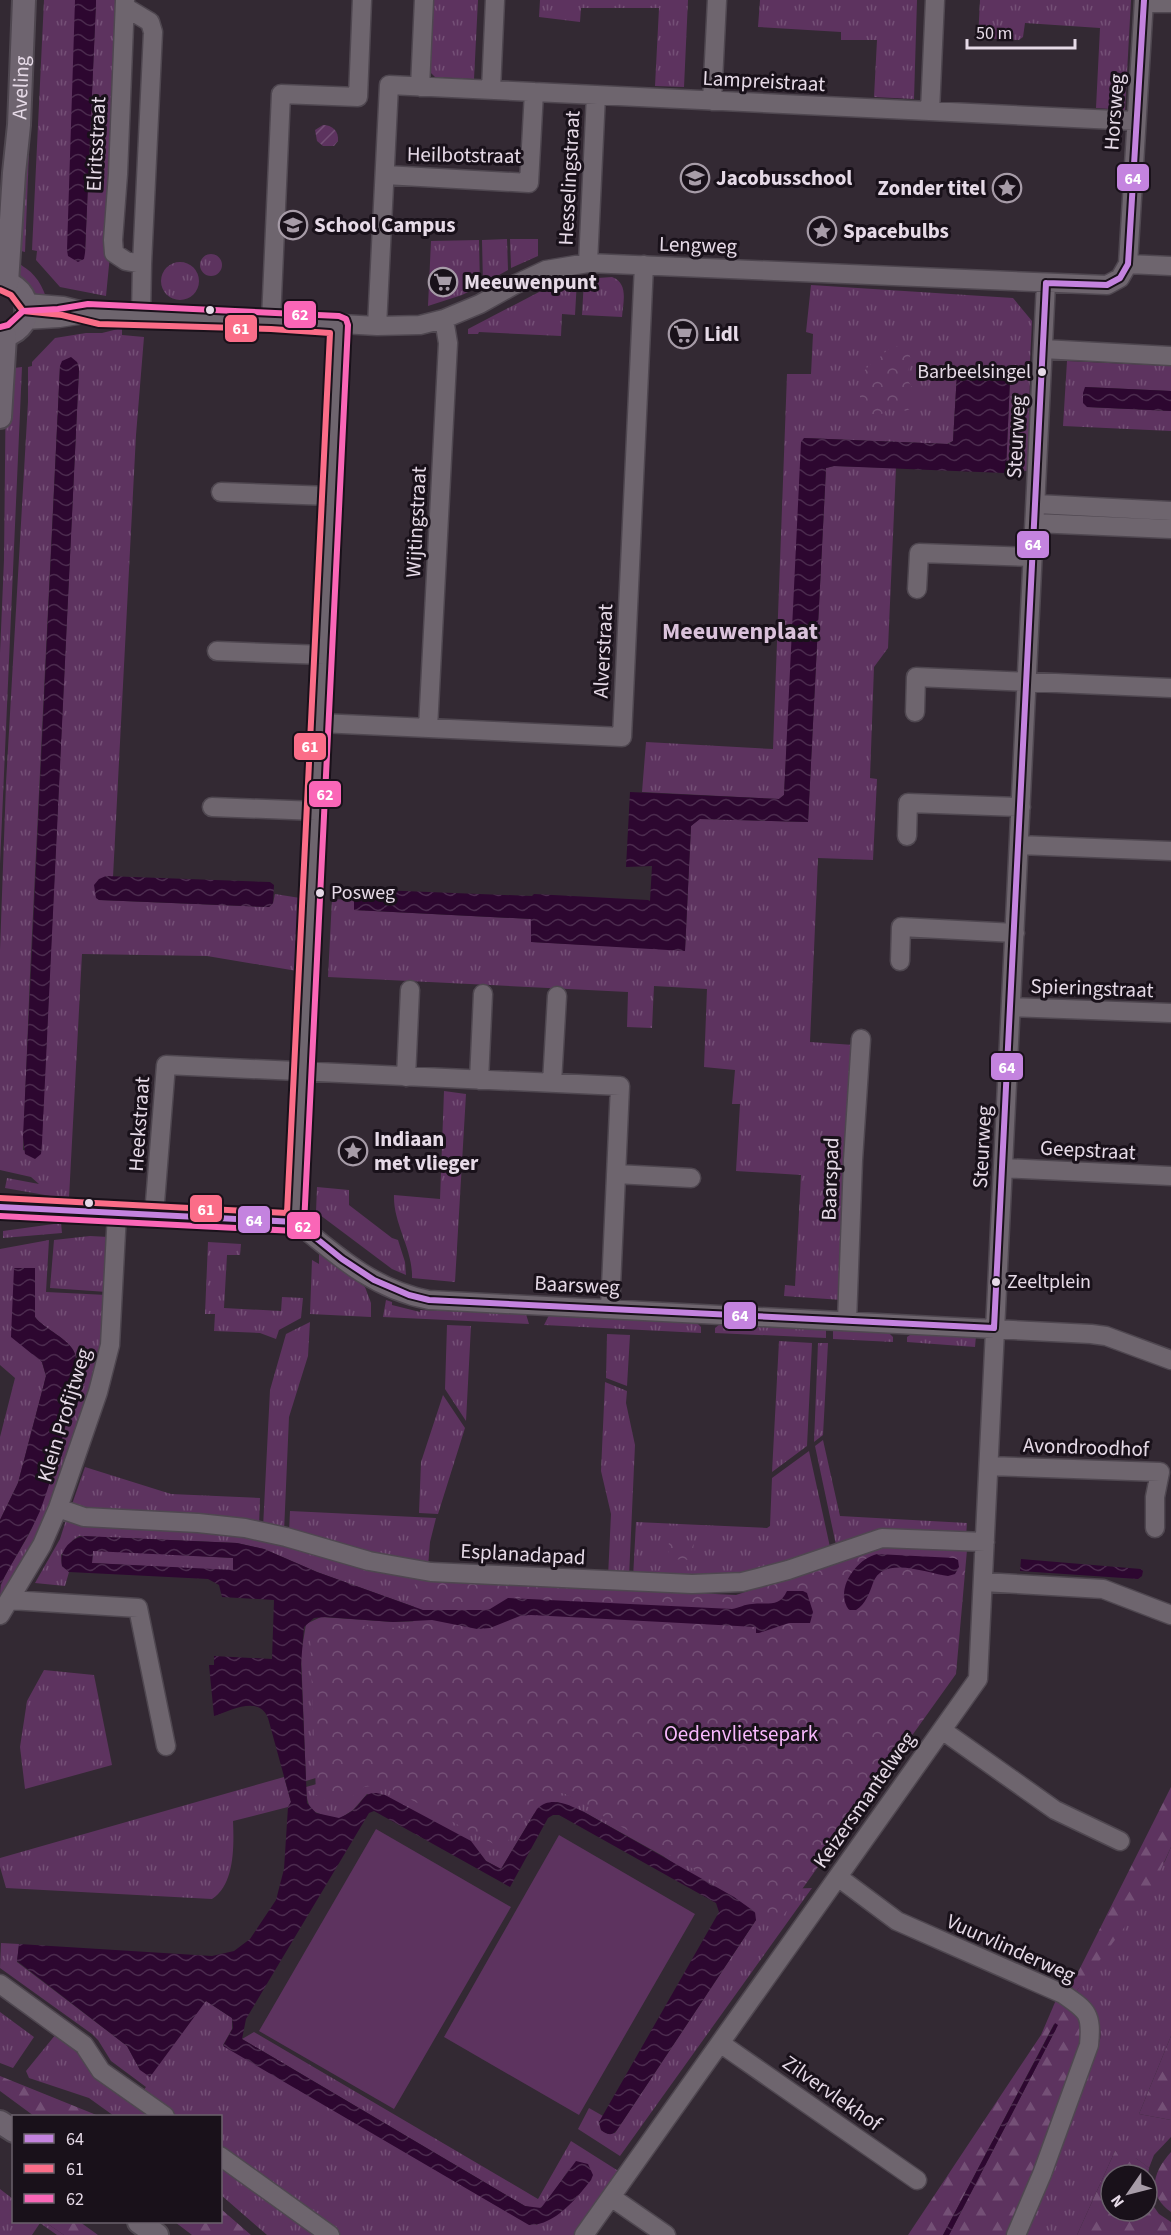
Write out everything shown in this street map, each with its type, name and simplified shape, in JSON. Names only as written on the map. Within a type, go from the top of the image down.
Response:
[{"type":"main road","name":"Aveling","points":[[4,282],[19,125],[24,0]]},
{"type":"main road","points":[[0,417],[3,336],[13,333],[25,312],[20,291],[4,282]]},
{"type":"main road","points":[[140,2223],[157,2235]]},
{"type":"street","points":[[358,98],[362,0]]},
{"type":"street","points":[[420,87],[424,0]]},
{"type":"street","points":[[491,90],[495,0]]},
{"type":"street","points":[[712,101],[717,0]]},
{"type":"street","points":[[930,111],[935,0]]},
{"type":"street","points":[[1144,1],[1171,3]]},
{"type":"street","name":"Horsweg","points":[[1128,264],[1144,1]]},
{"type":"street","name":"Elritsstraat","points":[[125,3],[113,240],[114,253],[126,261],[142,264]]},
{"type":"street","name":"Elritsstraat","points":[[125,3],[150,22],[153,32],[141,317]]},
{"type":"street","name":"Lampreistraat","points":[[271,320],[281,94],[358,98],[420,87],[1136,121]]},
{"type":"street","points":[[376,326],[389,92]]},
{"type":"street","name":"Heilbotstraat","points":[[385,175],[529,183],[534,92]]},
{"type":"street","name":"Hesselingstraat","points":[[588,263],[596,95]]},
{"type":"street","name":"Lengweg","points":[[25,312],[63,306],[89,314],[141,317],[271,320],[376,326],[420,325],[444,320],[546,270],[588,263],[1107,285],[1120,278],[1128,264]]},
{"type":"street","points":[[1128,264],[1171,266]]},
{"type":"street","name":"Alverstraat","points":[[320,723],[622,737],[644,265]]},
{"type":"street","name":"Steurweg","points":[[994,1328],[1046,283]]},
{"type":"street","name":"Wijtingstraat","points":[[428,728],[448,342],[444,320]]},
{"type":"street","points":[[0,1207],[296,1222],[339,324]]},
{"type":"street","points":[[1043,349],[1171,356]]},
{"type":"street","points":[[221,492],[330,496]]},
{"type":"street","points":[[1036,504],[1171,511]]},
{"type":"street","points":[[1035,523],[1171,529]]},
{"type":"street","points":[[917,589],[919,553],[1033,557]]},
{"type":"street","points":[[217,651],[324,655]]},
{"type":"street","points":[[915,712],[916,677],[1171,688]]},
{"type":"street","points":[[907,836],[908,803],[1021,807]]},
{"type":"street","points":[[213,807],[316,811]]},
{"type":"street","points":[[1019,845],[1171,851]]},
{"type":"street","points":[[900,961],[901,927],[1015,933]]},
{"type":"street","points":[[406,1077],[410,990]]},
{"type":"street","points":[[479,1080],[483,994]]},
{"type":"street","points":[[552,1083],[557,996]]},
{"type":"street","name":"Spieringstraat","points":[[1011,1007],[1171,1013]]},
{"type":"street","name":"Baarspad","points":[[847,1321],[853,1160],[861,1039]]},
{"type":"street","name":"Heekstraat","points":[[154,1215],[166,1065],[303,1072]]},
{"type":"street","points":[[303,1072],[620,1086],[610,1310]]},
{"type":"street","name":"Geepstraat","points":[[1003,1168],[1171,1176]]},
{"type":"street","points":[[616,1174],[691,1179]]},
{"type":"street","name":"Klein Profijtweg","points":[[5,1608],[42,1545],[58,1508],[80,1449],[108,1355],[117,1213]]},
{"type":"street","name":"Baarsweg","points":[[296,1222],[324,1246],[377,1283],[406,1296],[447,1302],[994,1328],[1106,1336],[1171,1360]]},
{"type":"street","name":"Keizersmantelweg","points":[[584,2235],[978,1679],[996,1341],[994,1328]]},
{"type":"street","name":"Avondroodhof","points":[[989,1466],[1160,1472],[1155,1497],[1155,1528]]},
{"type":"street","name":"Esplanadapad","points":[[58,1508],[84,1517],[245,1528],[286,1537],[369,1561],[431,1572],[682,1584],[723,1583],[758,1578],[882,1538],[986,1542]]},
{"type":"street","points":[[983,1582],[1103,1589],[1171,1615]]},
{"type":"street","points":[[5,1608],[138,1608],[166,1746]]},
{"type":"street","points":[[942,1730],[1055,1810],[1120,1841]]},
{"type":"street","name":"Vuurvlinderweg","points":[[838,1877],[897,1921],[1063,1994],[1086,2009],[1091,2024],[1089,2045],[1042,2174],[1016,2235]]},
{"type":"street","points":[[0,1984],[84,2045],[101,2071],[164,2115]]},
{"type":"street","name":"Zilvervlekhof","points":[[720,2043],[917,2180]]},
{"type":"street","points":[[222,2157],[330,2235]]},
{"type":"street","points":[[611,2197],[666,2235]]},
{"type":"green space","points":[[35,0],[25,252],[13,249]]},
{"type":"green space","points":[[44,0],[75,0],[85,253],[96,0],[119,0],[110,255],[106,296],[60,287],[36,260],[37,251],[32,250]]},
{"type":"green space","points":[[431,0],[478,0],[474,79],[435,77],[428,70]]},
{"type":"green space","points":[[540,0],[688,0],[684,87],[655,86],[659,8],[581,8],[580,22],[539,17]]},
{"type":"green space","points":[[760,0],[917,0],[914,99],[874,97],[877,40],[841,40],[841,32],[758,27]]},
{"type":"green space","points":[[980,0],[1131,0],[1125,110],[1096,108],[1100,28],[1025,23],[1023,37],[1019,40],[978,38]]},
{"type":"green space","points":[[323,125],[332,127],[336,132],[338,141],[334,146],[323,146],[317,141],[315,130]]},
{"type":"green space","points":[[507,239],[508,270],[483,284],[482,240]]},
{"type":"green space","points":[[510,239],[538,239],[538,256],[511,268]]},
{"type":"green space","points":[[479,240],[480,286],[462,295],[428,306],[431,241]]},
{"type":"green space","points":[[211,254],[219,257],[222,265],[219,273],[211,276],[203,273],[200,265],[203,257]]},
{"type":"green space","points":[[15,262],[35,276],[46,297],[34,293],[25,285]]},
{"type":"green space","points":[[180,262],[194,267],[199,281],[194,295],[180,300],[166,295],[161,281],[166,267]]},
{"type":"green space","points":[[612,277],[621,284],[623,289],[622,317],[582,315],[584,279]]},
{"type":"green space","points":[[577,280],[575,315],[562,314],[561,336],[479,332],[468,334],[468,329],[539,292]]},
{"type":"green space","points":[[811,285],[1013,298],[1032,321],[1030,361],[1026,361],[1025,371],[1030,372],[1028,471],[1006,470],[1010,379],[1004,374],[957,373],[953,441],[947,444],[804,438],[784,795],[779,799],[642,792],[646,742],[773,749],[787,374],[811,374],[813,334],[806,332]]},
{"type":"green space","points":[[122,328],[122,335],[144,337],[136,435],[113,877],[106,876],[96,897],[99,900],[269,907],[273,903],[275,894],[300,898],[297,971],[207,956],[82,954],[69,1198],[62,1198],[5,1188],[7,1178],[39,1184],[31,1177],[0,1170],[0,950],[6,783],[28,402],[28,367],[32,366],[32,362],[55,338],[102,333]],"holes":[[[77,362],[79,369],[41,1154],[23,1150],[30,975],[60,366]]]},
{"type":"green space","points":[[895,346],[909,354],[910,362],[906,377],[916,395],[916,403],[906,411],[899,408],[893,399],[884,413],[875,415],[869,413],[861,402],[862,377],[868,366]]},
{"type":"green space","points":[[1067,361],[1171,366],[1171,391],[1086,387],[1087,407],[1171,411],[1171,431],[1063,426]]},
{"type":"green space","points":[[22,367],[0,864],[0,653],[4,560],[6,369]]},
{"type":"green space","points":[[834,466],[896,468],[888,648],[874,667],[870,778],[877,779],[873,860],[818,858],[810,1042],[854,1045],[842,1300],[784,1296],[785,1285],[795,1286],[801,1175],[736,1171],[740,1104],[732,1104],[735,1070],[704,1067],[707,989],[654,986],[652,1028],[627,1027],[628,992],[328,977],[332,899],[354,900],[354,910],[532,919],[532,942],[685,950],[691,826],[699,819],[808,822],[826,468]]},
{"type":"green space","points":[[444,1091],[466,1094],[455,1282],[412,1278],[394,1195],[440,1199]]},
{"type":"green space","points":[[317,1187],[349,1190],[349,1205],[392,1238],[398,1240],[405,1262],[406,1275],[392,1269],[316,1212]]},
{"type":"green space","points":[[61,1223],[62,1233],[3,1238],[3,1231]]},
{"type":"green space","points":[[90,1236],[109,1237],[107,1292],[50,1288],[54,1240]]},
{"type":"green space","points":[[49,1240],[46,1292],[107,1295],[103,1347],[57,1498],[27,1561],[0,1603],[1,1585],[32,1528],[54,1468],[69,1413],[76,1368],[75,1354],[68,1343],[35,1317],[35,1268],[14,1269],[46,1376],[18,1483],[0,1520],[0,1437],[15,1378],[0,1365],[0,1249]]},
{"type":"green space","points":[[208,1242],[241,1244],[240,1255],[227,1255],[224,1308],[281,1311],[282,1297],[303,1298],[301,1318],[279,1330],[276,1339],[260,1333],[214,1331],[215,1314],[205,1314]]},
{"type":"green space","points":[[319,1253],[365,1287],[371,1303],[371,1317],[310,1314],[312,1260],[319,1264]]},
{"type":"green space","points":[[386,1300],[392,1302],[392,1305],[420,1312],[420,1310],[526,1314],[529,1324],[383,1317]]},
{"type":"green space","points":[[549,1315],[697,1323],[701,1327],[701,1333],[544,1325]]},
{"type":"green space","points":[[310,1322],[308,1356],[289,1417],[284,1532],[263,1528],[270,1390],[286,1334]]},
{"type":"green space","points":[[720,1324],[826,1329],[826,1338],[715,1333],[715,1328]]},
{"type":"green space","points":[[447,1325],[471,1326],[466,1421],[445,1389]]},
{"type":"green space","points":[[833,1329],[888,1332],[893,1337],[893,1342],[833,1339]]},
{"type":"green space","points":[[913,1333],[976,1336],[975,1347],[907,1342],[907,1337]]},
{"type":"green space","points":[[607,1334],[630,1335],[627,1386],[606,1378]]},
{"type":"green space","points":[[779,1341],[812,1343],[807,1446],[772,1472]]},
{"type":"green space","points":[[818,1343],[828,1343],[823,1435],[814,1442]]},
{"type":"green space","points":[[605,1382],[627,1391],[626,1403],[635,1445],[629,1577],[608,1577],[611,1514],[601,1471]]},
{"type":"green space","points":[[443,1395],[465,1428],[438,1514],[419,1513],[421,1462]]},
{"type":"green space","points":[[823,1440],[840,1516],[967,1523],[966,1537],[836,1545],[815,1446]]},
{"type":"green space","points":[[809,1451],[830,1547],[762,1574],[633,1578],[636,1522],[767,1528],[770,1526],[772,1478]]},
{"type":"green space","points":[[85,1467],[171,1494],[260,1498],[259,1527],[71,1507]]},
{"type":"green space","points":[[290,1511],[436,1518],[430,1542],[428,1567],[289,1533]]},
{"type":"green space","points":[[67,1517],[241,1531],[426,1577],[423,1610],[317,1572],[264,1549],[237,1543],[79,1536],[61,1555],[62,1566],[69,1572],[65,1586],[35,1583],[60,1539]]},
{"type":"green space","points":[[669,1540],[694,1541],[692,1560],[668,1559]]},
{"type":"green space","name":"Oedenvlietsepark","points":[[882,1547],[967,1550],[956,1674],[780,1920],[564,1793],[536,1796],[503,1849],[382,1784],[364,1787],[347,1801],[332,1803],[316,1795],[310,1634],[321,1623],[413,1629],[415,1580],[736,1595]]},
{"type":"green space","points":[[93,1550],[234,1558],[233,1571],[92,1563]]},
{"type":"green space","points":[[321,1617],[393,1622],[424,1621],[338,1771],[306,1781],[301,1654],[306,1624]]},
{"type":"green space","points":[[44,1670],[94,1675],[112,1765],[25,1789],[20,1747],[27,1701]]},
{"type":"green space","points":[[513,1767],[755,1890],[812,1888],[620,2156],[578,2129],[589,2108],[603,2116],[599,2122],[601,2130],[608,2134],[615,2133],[756,1920],[663,1856],[584,1812],[557,1802],[534,1814],[501,1869],[486,1861],[470,1841],[367,1794],[353,1810],[339,1819],[314,1811],[308,1803],[306,1787],[374,1768]]},
{"type":"green space","points":[[284,1777],[291,1802],[288,1807],[233,1821],[232,1864],[220,1893],[212,1899],[6,1888],[0,1858]]},
{"type":"green space","points":[[1171,1787],[1171,1847],[1150,1893],[1076,1992],[1071,1986]]},
{"type":"green space","points":[[376,1829],[511,1907],[394,2109],[259,2031]]},
{"type":"green space","points":[[559,1835],[695,1914],[579,2115],[444,2037]]},
{"type":"green space","points":[[1171,1847],[1171,2036],[1139,2114],[1171,2120],[1171,2137],[1154,2155],[1151,2163],[1142,2163],[1115,2151],[1110,2163],[1099,2163],[1099,2186],[1077,2235],[1023,2235],[1055,2163],[1100,2040],[1097,2019],[1076,1992],[1165,1861]]},
{"type":"green space","points":[[1,1943],[19,1944],[17,1962],[127,2046],[140,2070],[206,2001],[232,2018],[232,2029],[223,2045],[537,2225],[570,2168],[545,2205],[538,2209],[525,2206],[242,2039],[254,2032],[538,2199],[571,2141],[620,2172],[576,2235],[340,2235],[222,2150],[222,2115],[175,2115],[142,2092],[146,2087],[111,2061],[92,2034],[0,1968]]},
{"type":"green space","points":[[1056,2000],[1066,2004],[1081,2018],[1083,2035],[1033,2173],[1007,2235],[949,2235],[1056,2029],[1054,2024],[943,2235],[908,2235],[1041,2035]]},
{"type":"green space","points":[[0,2012],[34,2037],[13,2068],[0,2063]]},
{"type":"green space","points":[[56,2034],[82,2053],[152,2115],[113,2115],[89,2098],[29,2078],[26,2071]]},
{"type":"green space","points":[[1171,2036],[1171,2120],[1139,2114]]},
{"type":"green space","points":[[0,2076],[96,2115],[33,2115],[0,2091]]},
{"type":"green space","points":[[1115,2151],[1133,2156],[1142,2163],[1110,2163]]},
{"type":"green space","points":[[1171,2152],[1171,2212],[1159,2199],[1159,2169]]},
{"type":"green space","points":[[222,2165],[321,2235],[267,2235],[222,2196]]},
{"type":"green space","points":[[1099,2186],[1099,2223],[1159,2223],[1159,2214],[1171,2222],[1171,2235],[1077,2235]]},
{"type":"green space","points":[[0,2189],[12,2198],[12,2223],[40,2223],[32,2235],[0,2235]]},
{"type":"green space","points":[[222,2210],[251,2235],[192,2235],[176,2223],[222,2223]]},
{"type":"green space","points":[[40,2223],[46,2223],[64,2235],[57,2235]]},
{"type":"green space","points":[[46,2223],[81,2223],[98,2235],[64,2235]]},
{"type":"water","points":[[75,0],[96,0],[85,253],[84,259],[78,262],[68,256],[67,250]]},
{"type":"water","points":[[71,357],[77,362],[79,369],[42,1143],[41,1154],[35,1159],[25,1154],[23,1137],[60,366],[62,361]]},
{"type":"water","points":[[957,373],[1004,374],[1010,379],[1006,470],[1004,473],[834,466],[826,468],[808,822],[700,819],[691,826],[685,951],[531,942],[531,919],[354,910],[354,889],[532,896],[534,894],[650,901],[652,866],[626,867],[630,792],[779,799],[784,795],[801,442],[804,438],[948,444],[953,441]]},
{"type":"water","points":[[1085,387],[1171,391],[1171,411],[1087,407],[1083,403]]},
{"type":"water","points":[[106,876],[270,882],[274,885],[273,903],[269,907],[99,900],[96,898],[94,885]]},
{"type":"water","points":[[14,1268],[35,1268],[35,1317],[68,1343],[75,1354],[76,1366],[70,1407],[45,1499],[31,1530],[0,1585],[0,1520],[18,1483],[46,1376],[42,1362],[11,1337]]},
{"type":"water","points":[[83,1536],[237,1543],[264,1549],[317,1572],[423,1610],[485,1610],[508,1598],[732,1609],[749,1604],[777,1602],[787,1591],[807,1593],[813,1612],[810,1623],[789,1623],[759,1633],[756,1633],[756,1627],[531,1615],[520,1616],[490,1628],[477,1629],[432,1620],[393,1622],[325,1617],[314,1618],[304,1627],[301,1664],[307,1803],[316,1813],[339,1818],[357,1807],[369,1794],[385,1795],[471,1841],[486,1861],[501,1869],[537,1809],[548,1803],[560,1803],[584,1812],[734,1897],[755,1912],[756,1920],[617,2130],[607,2134],[601,2130],[599,2122],[719,1912],[716,1903],[559,1815],[548,1818],[510,1887],[374,1811],[369,1813],[246,2019],[242,2039],[525,2206],[541,2208],[576,2161],[588,2164],[593,2175],[591,2180],[556,2216],[538,2224],[529,2225],[223,2046],[233,2028],[232,2018],[206,2001],[150,2077],[140,2070],[127,2046],[17,1961],[19,1944],[212,1956],[234,1951],[250,1939],[276,1900],[284,1869],[288,1807],[291,1802],[268,1718],[264,1711],[252,1706],[244,1706],[214,1716],[209,1665],[214,1665],[214,1656],[272,1659],[274,1600],[222,1597],[219,1585],[208,1579],[69,1572],[62,1566],[62,1556],[69,1543]],"holes":[[[93,1551],[233,1558],[233,1570],[92,1563]]]},
{"type":"water","points":[[877,1554],[954,1558],[958,1560],[959,1567],[955,1574],[948,1576],[907,1568],[886,1569],[878,1574],[862,1605],[856,1610],[849,1610],[844,1594],[850,1576],[862,1562]]},
{"type":"water","points":[[1021,1559],[1143,1571],[1142,1576],[1138,1579],[1020,1571]]},
{"type":"water","points":[[1055,2023],[1058,2025],[949,2235],[943,2235]]},
{"type":"transit line","name":"64","points":[[1046,283],[1107,285],[1120,278],[1128,264],[1144,0]]},
{"type":"transit line","name":"64","points":[[994,1328],[1046,283]]},
{"type":"transit line","name":"61","points":[[0,290],[11,295],[23,311],[62,315],[99,324],[330,333],[287,1213],[0,1198]]},
{"type":"transit line","name":"62","points":[[0,327],[8,325],[23,311],[88,304],[339,316],[346,319],[348,325],[304,1225],[301,1230],[296,1231],[0,1216]]},
{"type":"transit line","name":"64","points":[[0,1207],[296,1222],[342,1259],[374,1280],[409,1295],[429,1300],[994,1328]]},
{"type":"place","name":"Jacobusschool","points":[[695,178]]},
{"type":"place","name":"Zonder titel","points":[[1007,188]]},
{"type":"place","name":"School Campus","points":[[293,225]]},
{"type":"place","name":"Spacebulbs","points":[[822,231]]},
{"type":"place","name":"Meeuwenpunt","points":[[443,282]]},
{"type":"place","name":"Lidl","points":[[683,334]]},
{"type":"place","name":"Barbeelsingel","points":[[1042,372]]},
{"type":"place","name":"Posweg","points":[[320,893]]},
{"type":"place","name":"Indiaan met vlieger","points":[[353,1151]]},
{"type":"place","name":"Zeeltplein","points":[[996,1282]]},
{"type":"district","name":"Meeuwenplaat","points":[[740,631]]}]
